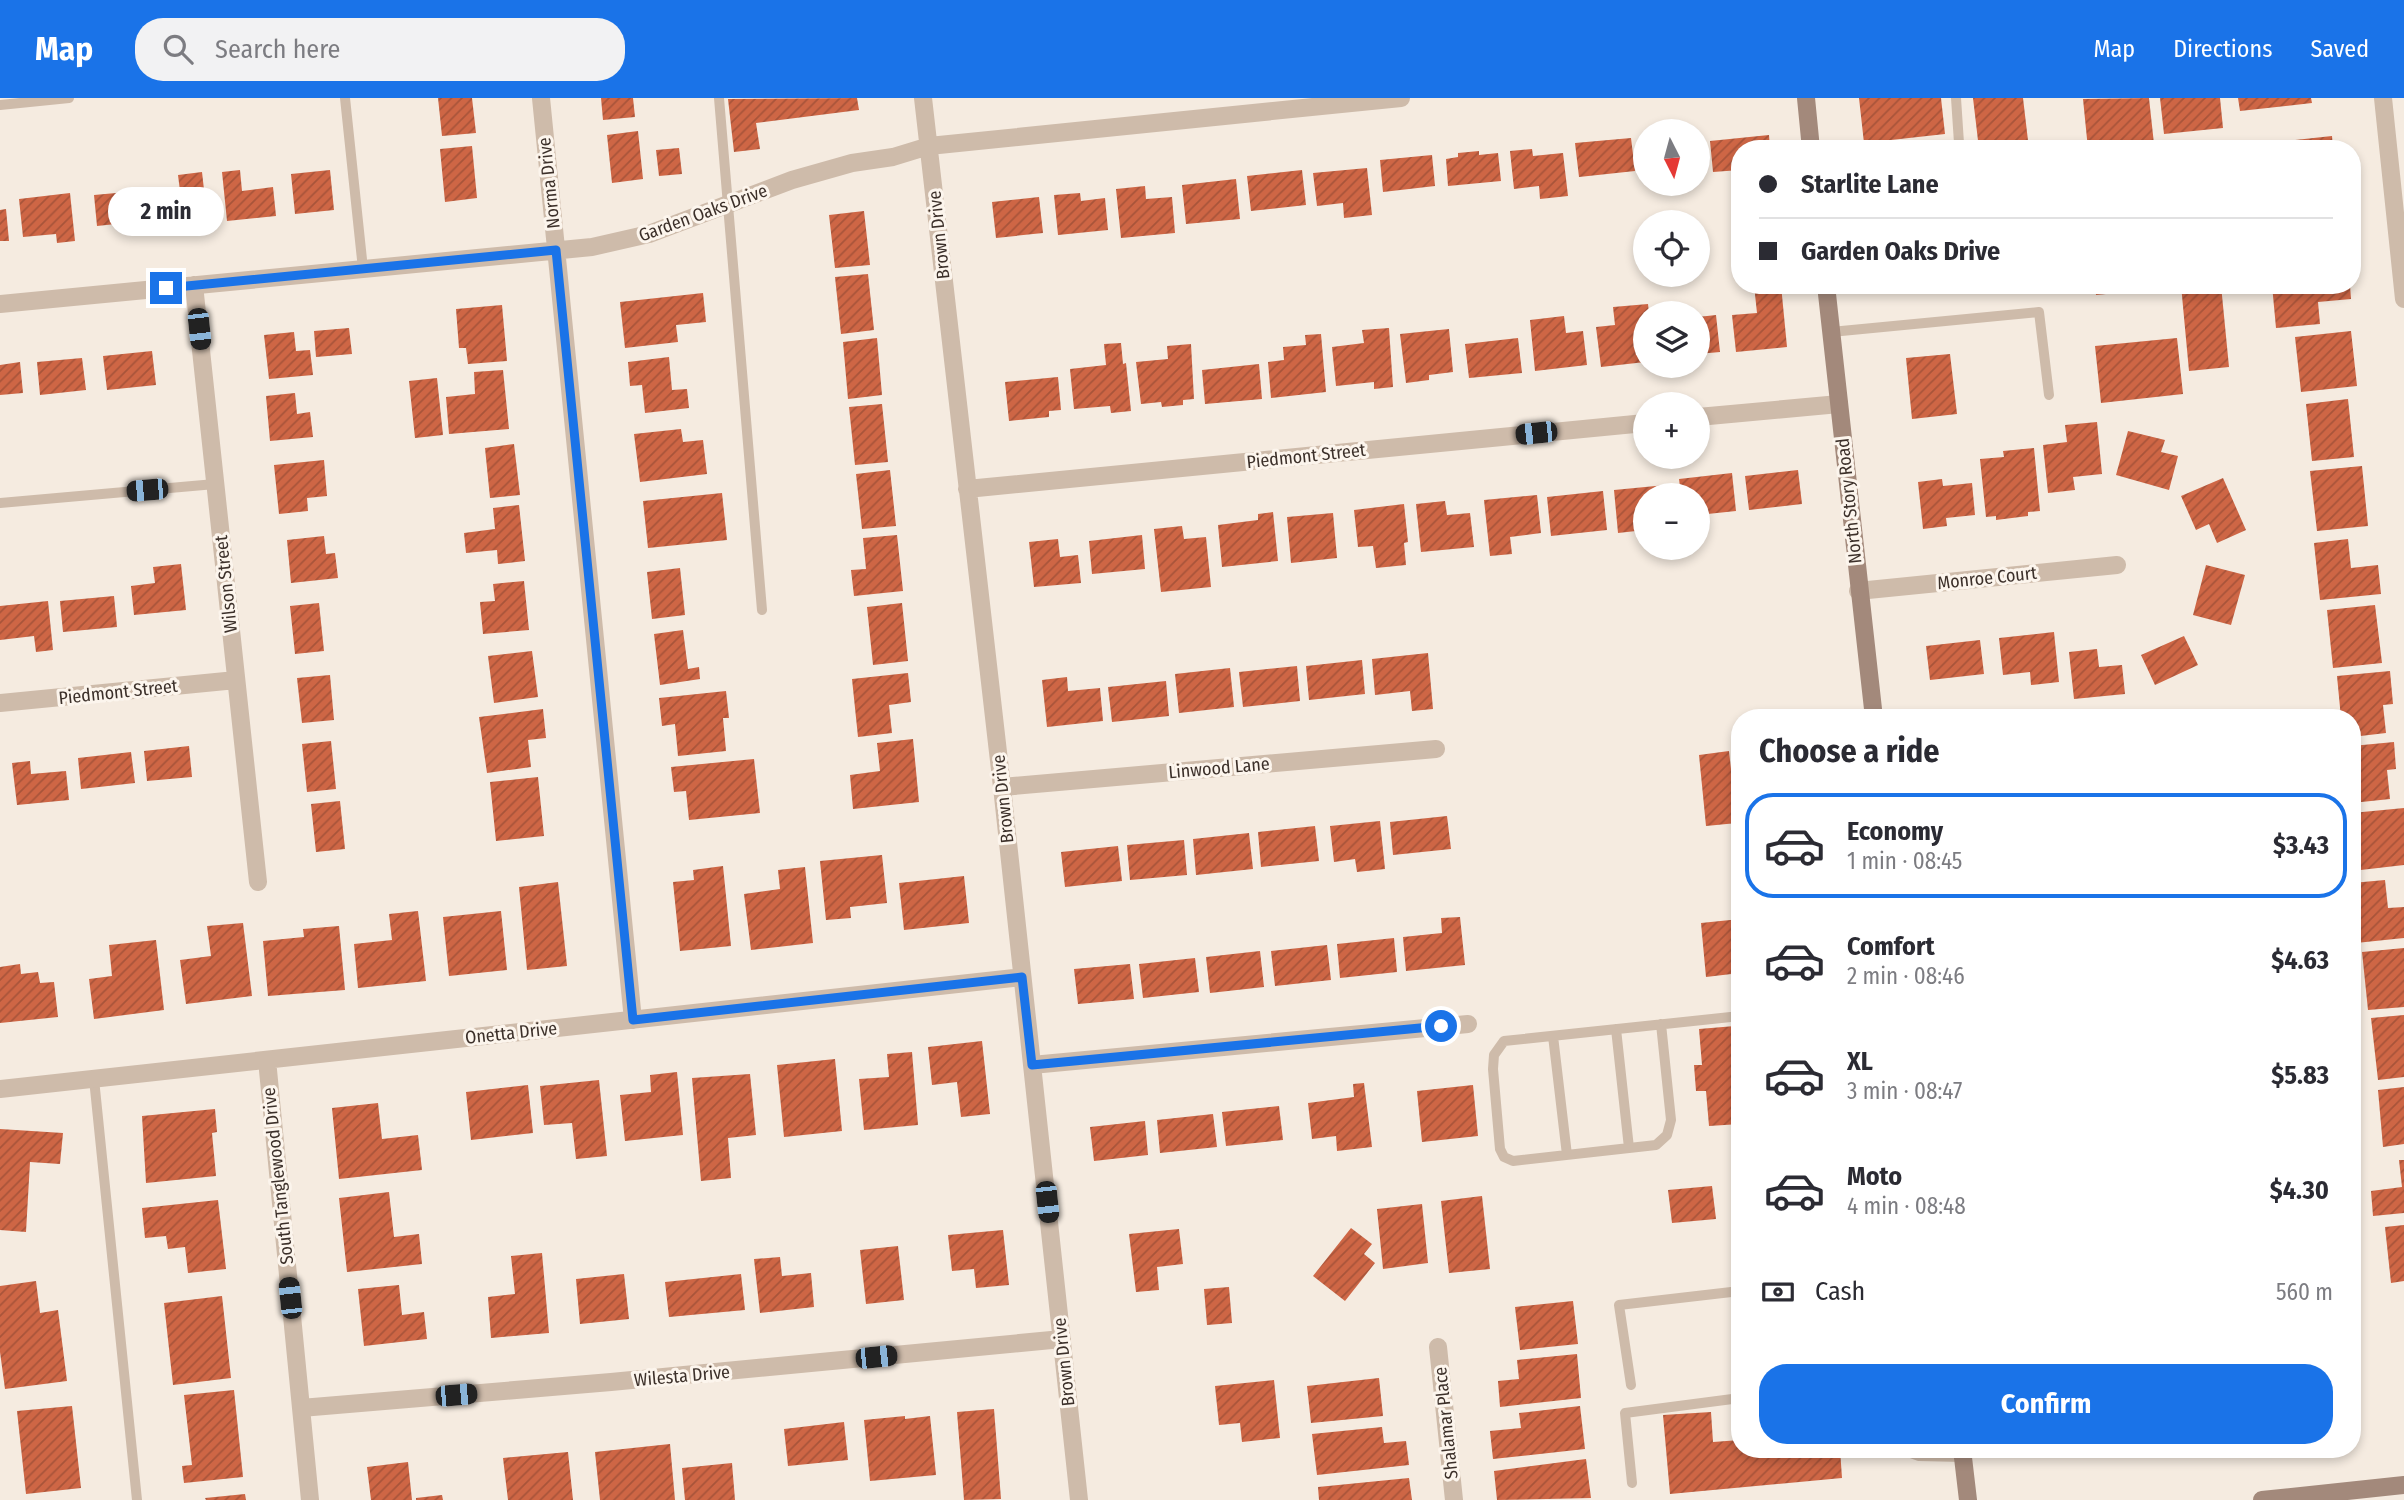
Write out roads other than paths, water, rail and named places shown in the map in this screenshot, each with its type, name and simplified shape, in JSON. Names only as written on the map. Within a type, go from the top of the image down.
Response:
[{"type":"main road","points":[[1806,98],[1810,140]]},
{"type":"main road","name":"North Story Road","points":[[1827,294],[1873,709]]},
{"type":"main road","points":[[1963,1458],[1968,1500]]},
{"type":"main road","points":[[2262,1500],[2404,1485]]},
{"type":"street","name":"Norma Drive","points":[[541,98],[633,1020]]},
{"type":"street","name":"Brown Drive","points":[[923,98],[1002,787],[1079,1500]]},
{"type":"street","name":"Garden Oaks Drive","points":[[0,304],[593,247],[649,234],[792,180],[929,146],[1401,98]]},
{"type":"street","points":[[2383,98],[2397,159],[2404,299]]},
{"type":"street","name":"Wilson Street","points":[[194,285],[258,882]]},
{"type":"street","points":[[1710,416],[1839,404]]},
{"type":"street","name":"Piedmont Street","points":[[967,489],[1633,424]]},
{"type":"street","name":"Monroe Court","points":[[1858,591],[2117,565]]},
{"type":"street","name":"Piedmont Street","points":[[0,703],[236,680]]},
{"type":"street","name":"Linwood Lane","points":[[1002,787],[1436,749]]},
{"type":"street","name":"Onetta Drive","points":[[0,1089],[1022,977]]},
{"type":"street","points":[[1032,1065],[1468,1024]]},
{"type":"street","name":"South Tanglewood Drive","points":[[267,1060],[310,1500]]},
{"type":"street","name":"Wilesta Drive","points":[[301,1408],[624,1381],[1062,1339]]},
{"type":"street","name":"Shalamar Place","points":[[1438,1346],[1454,1500]]},
{"type":"lane","points":[[0,105],[69,98]]},
{"type":"lane","points":[[345,98],[363,269]]},
{"type":"lane","points":[[719,98],[762,610]]},
{"type":"lane","points":[[1955,140],[1956,98]]},
{"type":"lane","points":[[1831,332],[2039,312],[2049,396]]},
{"type":"lane","points":[[0,503],[215,484]]},
{"type":"lane","points":[[1661,1024],[1671,1120],[1667,1135],[1656,1145],[1513,1161],[1504,1157],[1500,1149],[1493,1069],[1494,1055],[1504,1041],[1661,1024],[1731,1017]]},
{"type":"lane","points":[[1616,1029],[1629,1148]]},
{"type":"lane","points":[[1553,1036],[1567,1155]]},
{"type":"lane","points":[[94,1079],[136,1500]]},
{"type":"lane","points":[[1631,1385],[1619,1304],[1731,1292]]},
{"type":"lane","points":[[1632,1483],[1625,1413],[1731,1399]]}]
